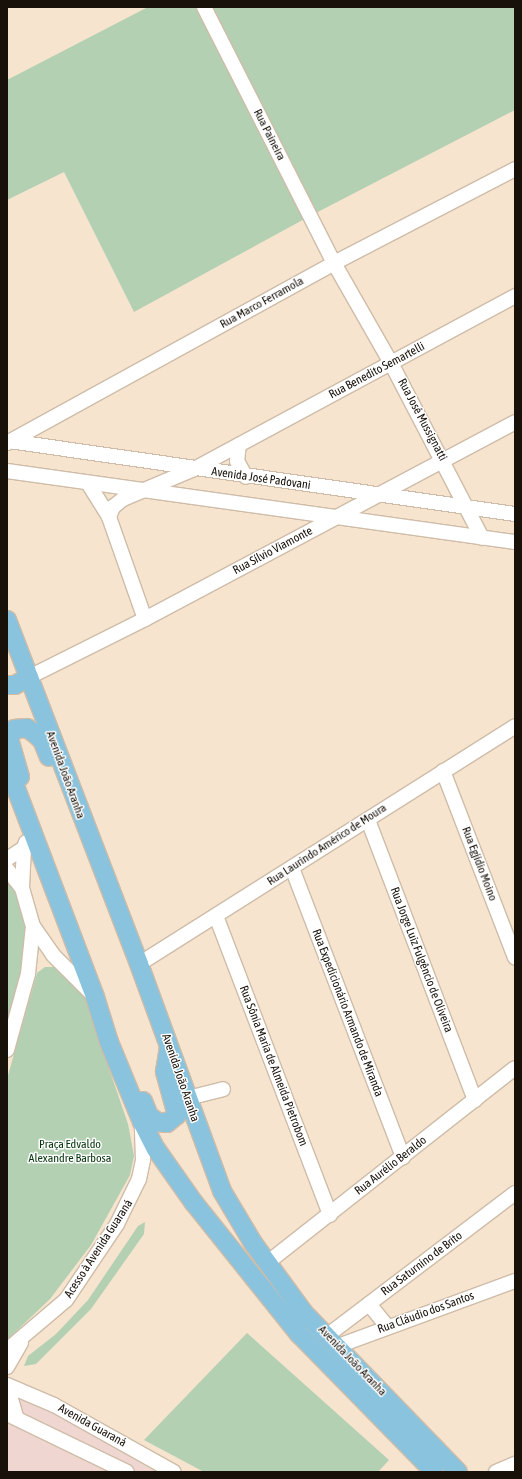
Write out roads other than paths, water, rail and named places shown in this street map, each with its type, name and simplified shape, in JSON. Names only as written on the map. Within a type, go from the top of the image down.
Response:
[{"type":"main road","name":"Avenida João Aranha","points":[[7,620],[82,820],[170,1046],[222,1191],[240,1224],[304,1313],[333,1340],[458,1472]]},
{"type":"main road","points":[[7,685],[15,685],[29,677]]},
{"type":"main road","points":[[19,795],[21,780],[9,739],[14,729],[27,728],[42,740],[69,809],[82,820]]},
{"type":"main road","name":"Avenida João Aranha","points":[[7,765],[94,997],[109,1042],[142,1122],[181,1185],[291,1324],[434,1472]]},
{"type":"main road","points":[[109,1042],[123,1052],[149,1116],[158,1122],[167,1123],[177,1115],[165,1072],[170,1046]]},
{"type":"street","name":"Rua Paineira","points":[[204,7],[334,263]]},
{"type":"street","name":"Rua Marco Ferramola","points":[[9,442],[334,263],[515,169]]},
{"type":"street","name":"Rua José Mussignatti","points":[[334,263],[444,460],[464,506],[482,538]]},
{"type":"street","name":"Rua Benedito Semartelli","points":[[109,518],[114,507],[124,499],[145,492],[194,470],[515,296]]},
{"type":"street","name":"Rua Sílvio Viamonte","points":[[29,677],[145,619],[515,422]]},
{"type":"street","name":"Avenida José Padovani","points":[[9,442],[194,470],[515,514]]},
{"type":"street","points":[[239,446],[237,460],[246,477]]},
{"type":"street","points":[[8,471],[145,492],[515,542]]},
{"type":"street","points":[[88,483],[109,518],[145,619]]},
{"type":"street","name":"Rua Laurindo Américo de Moura","points":[[139,964],[443,771],[514,729]]},
{"type":"street","name":"Rua Egjídio Moino","points":[[443,771],[515,958]]},
{"type":"street","name":"Rua Jorge Luiz Fulgêncio de Oliveira","points":[[368,820],[475,1100]]},
{"type":"street","points":[[31,831],[24,848],[22,888],[33,926],[52,955],[94,997]]},
{"type":"street","points":[[7,859],[24,848]]},
{"type":"street","name":"Rua Expedicionário Armando de Miranda","points":[[292,868],[403,1157]]},
{"type":"street","points":[[7,869],[22,888]]},
{"type":"street","name":"Rua Sônia Maria de Almeida Pietrobom","points":[[216,916],[330,1215]]},
{"type":"street","points":[[7,1050],[28,974],[33,926]]},
{"type":"street","points":[[28,974],[52,955]]},
{"type":"street","name":"Rua Aurélio Beraldo","points":[[267,1263],[330,1215],[515,1068]]},
{"type":"street","points":[[188,1098],[224,1089]]},
{"type":"street","name":"Acesso à Avenida Guaraná","points":[[7,1350],[66,1300],[134,1195],[143,1160],[142,1122]]},
{"type":"street","name":"Rua Saturnino de Brito","points":[[333,1340],[369,1304],[515,1193]]},
{"type":"street","name":"Rua Cláudio dos Santos","points":[[333,1340],[387,1326],[515,1281]]},
{"type":"street","points":[[369,1304],[387,1326]]},
{"type":"street","points":[[7,1367],[26,1334]]},
{"type":"street","points":[[7,1385],[12,1416]]},
{"type":"street","name":"Avenida Guaraná","points":[[7,1385],[54,1406],[174,1472]]},
{"type":"street","name":"Avenida Guaraná","points":[[12,1416],[127,1472]]},
{"type":"street","points":[[496,1472],[515,1464]]},
{"type":"park label","name":"Praça Edvaldo Alexandre Barbosa","points":[[70,1152]]}]
